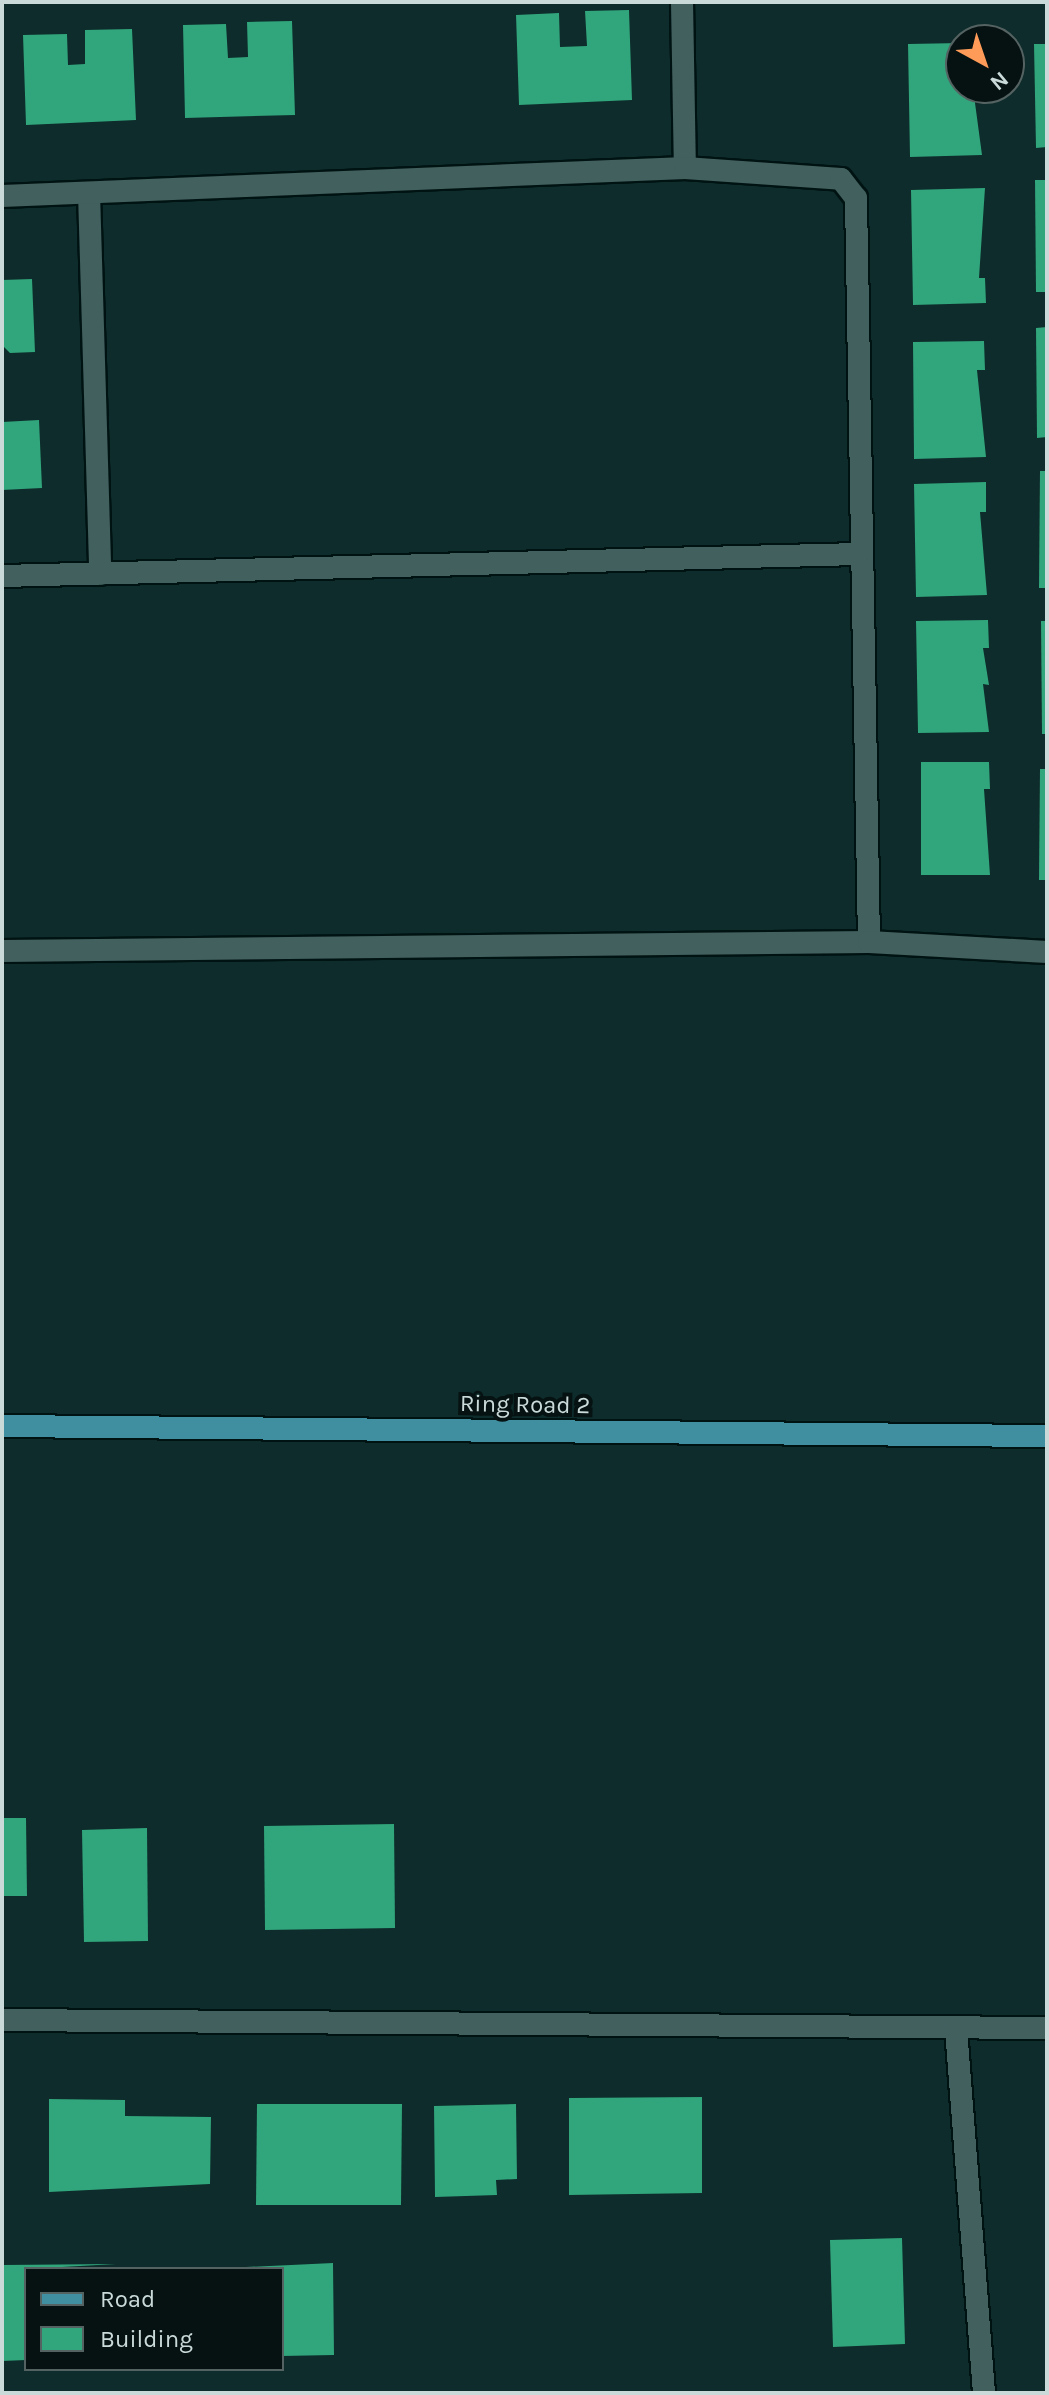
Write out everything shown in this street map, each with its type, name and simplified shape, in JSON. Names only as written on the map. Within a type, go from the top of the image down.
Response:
[{"type":"main road","name":"Ring Road 2","points":[[2,1426],[1047,1436]]},
{"type":"street","points":[[682,2],[685,168]]},
{"type":"street","points":[[2,196],[685,168],[841,179],[856,198],[857,554],[869,942]]},
{"type":"street","points":[[89,193],[100,574]]},
{"type":"street","points":[[2,576],[857,554]]},
{"type":"street","points":[[2,951],[869,942],[1047,952]]},
{"type":"street","points":[[2,2020],[1047,2028]]},
{"type":"street","points":[[956,2029],[984,2393]]},
{"type":"building","points":[[629,10],[632,100],[519,105],[516,15],[559,13],[560,47],[587,46],[585,11]]},
{"type":"building","points":[[292,21],[295,115],[185,118],[183,25],[226,24],[228,58],[248,57],[247,22]]},
{"type":"building","points":[[132,29],[136,120],[26,125],[23,35],[67,34],[68,65],[85,64],[85,30]]},
{"type":"building","points":[[945,43],[945,104],[975,104],[982,155],[910,157],[908,44]]},
{"type":"building","points":[[1034,44],[1047,44],[1047,147],[1036,148]]},
{"type":"building","points":[[1035,180],[1047,180],[1047,292],[1036,292]]},
{"type":"building","points":[[985,188],[979,278],[985,278],[986,303],[913,305],[911,190]]},
{"type":"building","points":[[32,279],[35,352],[10,353],[2,345],[2,280]]},
{"type":"building","points":[[1047,327],[1047,437],[1037,438],[1036,328]]},
{"type":"building","points":[[984,341],[985,370],[977,370],[986,457],[914,459],[913,342]]},
{"type":"building","points":[[39,420],[42,488],[2,490],[2,422]]},
{"type":"building","points":[[1040,471],[1047,471],[1047,588],[1039,588]]},
{"type":"building","points":[[986,482],[986,512],[980,512],[987,595],[916,597],[914,484]]},
{"type":"building","points":[[988,620],[989,648],[983,648],[989,685],[983,684],[989,732],[918,733],[916,621]]},
{"type":"building","points":[[1041,621],[1047,621],[1047,734],[1042,734]]},
{"type":"building","points":[[921,762],[989,762],[990,789],[984,789],[990,875],[921,875]]},
{"type":"building","points":[[1040,769],[1047,769],[1047,880],[1039,880]]},
{"type":"building","points":[[2,1818],[26,1818],[27,1896],[2,1896]]},
{"type":"building","points":[[394,1824],[395,1928],[265,1930],[264,1826]]},
{"type":"building","points":[[147,1828],[148,1941],[84,1942],[82,1830]]},
{"type":"building","points":[[702,2097],[702,2193],[569,2195],[569,2098]]},
{"type":"building","points":[[49,2099],[125,2100],[125,2116],[211,2117],[210,2184],[49,2192]]},
{"type":"building","points":[[257,2104],[402,2104],[401,2205],[256,2205]]},
{"type":"building","points":[[516,2104],[517,2179],[496,2180],[497,2195],[435,2197],[434,2106]]},
{"type":"building","points":[[902,2238],[905,2344],[833,2347],[830,2240]]},
{"type":"building","points":[[333,2263],[334,2355],[284,2356],[284,2267],[247,2267]]},
{"type":"building","points":[[116,2264],[24,2267],[24,2360],[2,2361],[2,2265]]}]
